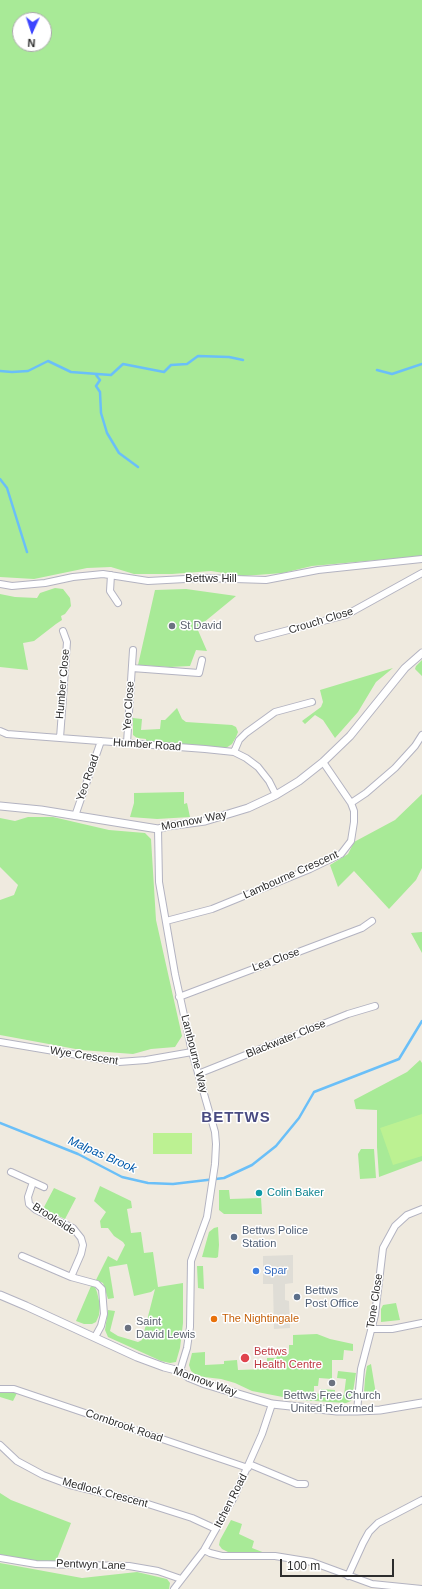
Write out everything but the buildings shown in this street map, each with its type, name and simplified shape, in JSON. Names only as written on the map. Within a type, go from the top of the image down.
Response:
[{"type":"street","name":"Bettws Hill","points":[[0,584],[12,586],[45,583],[73,577],[103,574],[148,581],[204,578],[266,580],[318,570],[422,559]]},
{"type":"street","name":"Crouch Close","points":[[258,638],[346,615],[422,573]]},
{"type":"street","points":[[111,575],[110,591],[118,602]]},
{"type":"street","name":"Humber Close","points":[[60,738],[67,642],[63,631]]},
{"type":"street","name":"Yeo Close","points":[[127,743],[133,650]]},
{"type":"street","name":"Monnow Way","points":[[0,806],[41,810],[158,829],[168,826],[205,821],[248,808],[276,795],[299,781],[323,762],[350,736],[403,670],[422,653]]},
{"type":"street","name":"Yeo Close","points":[[132,668],[199,673],[202,660]]},
{"type":"street","points":[[234,752],[238,740],[275,712],[312,702]]},
{"type":"street","name":"Humber Road","points":[[0,731],[7,734],[234,752],[246,758],[258,767],[269,781],[276,795]]},
{"type":"street","points":[[351,804],[395,768],[415,746],[422,735]]},
{"type":"street","name":"Yeo Road","points":[[75,816],[100,741]]},
{"type":"street","name":"Lambourne Crescent","points":[[166,921],[212,909],[310,869],[341,854],[351,841],[354,811],[351,804],[323,762]]},
{"type":"street","name":"Lambourne Way","points":[[158,829],[159,882],[179,997],[192,1052],[215,1132],[216,1149],[207,1217],[191,1261],[190,1327],[180,1371]]},
{"type":"street","name":"Lea Close","points":[[179,997],[362,928],[372,921]]},
{"type":"street","name":"Blackwater Close","points":[[198,1074],[348,1014],[375,1006]]},
{"type":"street","name":"Wye Crescent","points":[[0,1042],[119,1062],[146,1060],[192,1052]]},
{"type":"street","name":"Brookside","points":[[12,1172],[44,1187]]},
{"type":"street","name":"Brookside","points":[[33,1182],[28,1197],[29,1204],[36,1210],[73,1228],[81,1238],[83,1245],[81,1254],[71,1277]]},
{"type":"street","name":"Tone Close","points":[[357,1411],[361,1369],[379,1288],[383,1248],[395,1226],[407,1215],[422,1209]]},
{"type":"street","points":[[22,1256],[71,1277],[97,1284],[102,1289],[104,1314],[101,1326],[95,1337]]},
{"type":"street","name":"Monnow Way","points":[[0,1295],[137,1357],[180,1371],[188,1377],[205,1384],[272,1404],[337,1411],[357,1411],[380,1410],[422,1403]]},
{"type":"street","points":[[371,1329],[392,1329],[422,1323]]},
{"type":"street","name":"Cornbrook Road","points":[[0,1389],[14,1389],[248,1466],[297,1484],[305,1484]]},
{"type":"street","name":"Itchen Road","points":[[174,1589],[204,1550],[234,1497],[262,1434],[272,1404]]},
{"type":"street","name":"Medlock Crescent","points":[[0,1445],[17,1461],[43,1475],[70,1485],[148,1504],[192,1518],[216,1529]]},
{"type":"street","points":[[348,1576],[362,1543],[369,1532],[378,1523],[422,1500]]},
{"type":"street","points":[[204,1550],[222,1556],[275,1556],[312,1562],[372,1584],[422,1589]]},
{"type":"street","name":"Pentwyn Lane","points":[[0,1558],[36,1564],[130,1566],[158,1571],[182,1579]]},
{"type":"green space","points":[[0,0],[422,0],[422,556],[312,566],[283,573],[243,576],[211,571],[172,574],[134,574],[111,567],[87,568],[34,579],[0,577]]},
{"type":"green space","points":[[55,588],[63,589],[70,598],[71,606],[65,614],[61,616],[62,620],[34,641],[23,643],[28,670],[0,667],[0,594],[15,597],[37,598],[40,593]]},
{"type":"green space","points":[[186,589],[236,596],[197,628],[207,651],[196,650],[190,666],[170,667],[138,665],[155,590]]},
{"type":"green space","points":[[422,660],[422,676],[415,669]]},
{"type":"green space","points":[[393,668],[376,682],[358,712],[335,738],[323,720],[315,715],[305,724],[302,721],[321,707],[323,702],[320,690]]},
{"type":"green space","points":[[177,708],[182,719],[186,722],[232,725],[236,727],[238,732],[236,737],[232,744],[226,748],[146,741],[146,739],[137,738],[133,735],[133,718],[142,719],[141,730],[160,729],[161,720],[165,720]]},
{"type":"green space","points":[[184,792],[184,804],[187,803],[190,817],[157,819],[130,817],[134,803],[134,793]]},
{"type":"green space","points":[[422,794],[422,868],[416,880],[389,909],[354,871],[338,887],[330,865],[348,854],[354,842],[395,820]]},
{"type":"green space","points":[[28,817],[53,817],[109,830],[145,833],[151,839],[156,920],[182,1036],[175,1047],[151,1049],[133,1054],[81,1050],[0,1035],[0,900],[14,895],[18,885],[0,867],[0,818],[15,821]]},
{"type":"green space","points":[[422,932],[422,953],[411,933]]},
{"type":"green space","points":[[420,1060],[422,1063],[422,1161],[379,1177],[377,1110],[356,1109],[354,1100],[407,1072]]},
{"type":"green space","points":[[422,1114],[422,1156],[393,1165],[380,1128]]},
{"type":"green space","points":[[153,1133],[192,1133],[192,1154],[153,1154]]},
{"type":"green space","points":[[361,1149],[374,1149],[376,1178],[360,1179],[358,1154]]},
{"type":"green space","points":[[100,1186],[131,1201],[132,1208],[127,1209],[131,1233],[141,1232],[144,1253],[153,1252],[158,1287],[183,1283],[183,1323],[180,1348],[176,1362],[170,1363],[161,1361],[108,1337],[105,1330],[108,1310],[115,1311],[110,1331],[118,1336],[138,1342],[142,1340],[155,1289],[151,1292],[134,1296],[127,1264],[109,1267],[114,1298],[108,1299],[103,1283],[96,1280],[108,1256],[117,1261],[125,1245],[114,1236],[108,1228],[101,1228],[100,1221],[106,1212],[94,1201]]},
{"type":"green space","points":[[54,1188],[76,1198],[65,1219],[43,1209]]},
{"type":"green space","points":[[219,1190],[229,1190],[230,1199],[261,1198],[262,1214],[224,1214],[219,1210]]},
{"type":"green space","points":[[218,1227],[218,1257],[202,1257],[209,1232]]},
{"type":"green space","points":[[197,1266],[203,1266],[204,1289],[198,1288]]},
{"type":"green space","points":[[91,1286],[95,1287],[97,1292],[100,1305],[99,1315],[96,1322],[92,1324],[84,1324],[76,1321]]},
{"type":"green space","points":[[396,1303],[400,1320],[381,1322],[381,1309],[383,1305]]},
{"type":"green space","points":[[317,1334],[330,1339],[353,1344],[353,1351],[344,1350],[343,1360],[332,1360],[332,1379],[319,1378],[318,1386],[314,1386],[314,1393],[321,1394],[321,1389],[335,1390],[335,1394],[344,1395],[346,1379],[337,1378],[338,1371],[356,1373],[351,1401],[346,1403],[298,1400],[252,1391],[235,1383],[195,1374],[191,1371],[189,1365],[192,1353],[205,1352],[205,1365],[224,1364],[224,1361],[237,1360],[238,1370],[267,1369],[267,1358],[276,1358],[279,1354],[289,1354],[289,1345],[293,1345],[293,1335]]},
{"type":"green space","points":[[371,1364],[377,1400],[371,1400],[364,1392],[367,1366]]},
{"type":"green space","points":[[0,1392],[17,1393],[13,1401],[0,1397]]},
{"type":"green space","points":[[0,1493],[11,1500],[71,1523],[55,1564],[0,1558]]},
{"type":"green space","points":[[231,1520],[242,1524],[239,1534],[254,1541],[252,1548],[265,1553],[228,1552],[222,1549],[219,1545],[220,1540]]},
{"type":"green space","points":[[0,1563],[82,1578],[137,1572],[167,1579],[170,1583],[169,1589],[0,1589]]},
{"type":"shaded area","points":[[293,1255],[293,1283],[285,1284],[285,1300],[289,1301],[290,1328],[274,1329],[273,1284],[263,1284],[263,1256]]},
{"type":"waterway","points":[[0,371],[28,371],[48,361],[71,372],[111,375],[123,364],[164,372],[171,365],[187,364],[198,356],[229,357],[243,360]]},
{"type":"waterway","points":[[377,370],[392,374],[422,364]]},
{"type":"waterway","points":[[96,375],[100,380],[96,386],[100,392],[101,413],[107,433],[119,453],[138,467]]},
{"type":"waterway","points":[[0,479],[7,488],[27,552]]},
{"type":"waterway","name":"Malpas Brook","points":[[0,1123],[78,1154],[122,1177],[148,1183],[173,1184],[224,1178],[252,1165],[276,1146],[299,1118],[314,1092],[399,1059],[422,1021]]},
{"type":"place","name":"St David","points":[[172,626]]},
{"type":"place","name":"Colin Baker","points":[[259,1193]]},
{"type":"place","name":"Bettws Police Station","points":[[234,1237]]},
{"type":"place","name":"Spar","points":[[256,1271]]},
{"type":"place","name":"Bettws Post Office","points":[[297,1297]]},
{"type":"place","name":"The Nightingale","points":[[214,1319]]},
{"type":"place","name":"Saint David Lewis","points":[[128,1328]]},
{"type":"place","name":"Bettws Health Centre","points":[[245,1358]]},
{"type":"place","name":"Bettws Free Church United Reformed","points":[[332,1383]]},
{"type":"district","name":"BETTWS","points":[[236,1118]]}]
